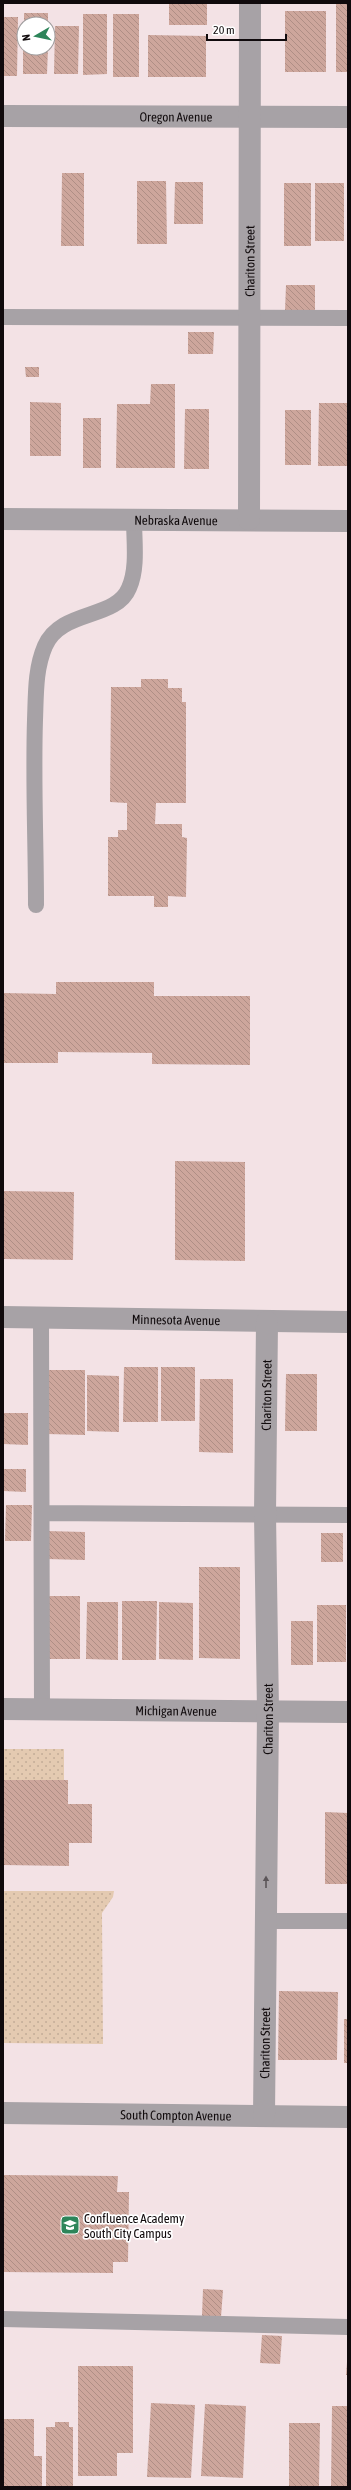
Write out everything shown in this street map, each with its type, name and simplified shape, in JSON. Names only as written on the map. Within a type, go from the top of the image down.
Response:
[{"type":"street","name":"Chariton Street","points":[[249,519],[250,3]]},
{"type":"street","name":"Oregon Avenue","points":[[3,116],[348,117]]},
{"type":"street","name":"Nebraska Avenue","points":[[3,518],[348,521]]},
{"type":"street","name":"Minnesota Avenue","points":[[3,1317],[348,1322]]},
{"type":"street","name":"Chariton Street","points":[[264,2116],[268,1711],[265,1514],[267,1322]]},
{"type":"street","name":"Michigan Avenue","points":[[3,1709],[348,1712]]},
{"type":"street","name":"South Compton Avenue","points":[[3,2114],[348,2117]]},
{"type":"lane","points":[[3,317],[348,318]]},
{"type":"lane","points":[[36,905],[34,740],[40,660],[46,644],[55,631],[69,622],[112,606],[120,601],[129,589],[134,572],[134,519]]},
{"type":"lane","points":[[41,1318],[42,1709]]},
{"type":"lane","points":[[42,1512],[348,1515]]},
{"type":"lane","points":[[266,1921],[348,1921]]},
{"type":"lane","points":[[3,2319],[348,2327]]},
{"type":"shaded area","points":[[3,1749],[64,1749],[64,1780],[3,1780]]},
{"type":"shaded area","points":[[3,1891],[114,1891],[113,1897],[102,1913],[103,2044],[3,2043]]},
{"type":"building","points":[[169,3],[207,3],[207,25],[169,25]]},
{"type":"building","points":[[336,3],[348,3],[348,72],[336,72]]},
{"type":"building","points":[[285,11],[326,11],[326,72],[285,72]]},
{"type":"building","points":[[24,13],[48,13],[48,16],[24,16]]},
{"type":"building","points":[[83,14],[107,14],[107,74],[83,75]]},
{"type":"building","points":[[113,14],[139,14],[139,77],[113,77]]},
{"type":"building","points":[[3,17],[16,17],[17,76],[3,76]]},
{"type":"building","points":[[56,26],[79,26],[78,74],[54,74],[54,56],[56,56]]},
{"type":"building","points":[[148,35],[206,36],[206,77],[148,77]]},
{"type":"building","points":[[23,56],[48,56],[47,74],[23,74]]},
{"type":"building","points":[[62,173],[84,173],[84,246],[61,246]]},
{"type":"building","points":[[137,181],[166,181],[167,244],[137,244]]},
{"type":"building","points":[[175,182],[203,182],[203,224],[174,224]]},
{"type":"building","points":[[284,183],[311,183],[311,246],[284,246]]},
{"type":"building","points":[[315,183],[344,183],[344,241],[315,241]]},
{"type":"building","points":[[286,285],[315,285],[315,311],[285,311]]},
{"type":"building","points":[[188,332],[214,332],[213,354],[188,354]]},
{"type":"building","points":[[25,367],[39,367],[39,377],[26,377]]},
{"type":"building","points":[[151,384],[175,384],[175,468],[116,468],[117,404],[150,404]]},
{"type":"building","points":[[30,402],[61,403],[61,456],[30,456]]},
{"type":"building","points":[[319,403],[348,403],[348,466],[318,466]]},
{"type":"building","points":[[185,409],[209,409],[209,469],[184,469]]},
{"type":"building","points":[[285,410],[311,410],[311,465],[285,465]]},
{"type":"building","points":[[83,418],[101,418],[101,468],[83,468]]},
{"type":"building","points":[[141,679],[168,679],[168,688],[182,688],[182,702],[186,702],[186,803],[156,803],[155,824],[182,824],[182,837],[187,838],[186,897],[168,896],[168,907],[154,907],[154,896],[108,896],[108,837],[118,837],[118,830],[127,830],[127,803],[110,802],[111,687],[141,687]]},
{"type":"building","points":[[56,982],[154,982],[154,996],[250,996],[250,1065],[152,1064],[152,1053],[58,1052],[58,1063],[3,1063],[3,993],[56,994]]},
{"type":"building","points":[[175,1161],[245,1162],[245,1261],[175,1260]]},
{"type":"building","points":[[3,1191],[74,1192],[73,1260],[3,1259]]},
{"type":"building","points":[[124,1367],[158,1367],[158,1422],[123,1422]]},
{"type":"building","points":[[161,1367],[195,1367],[195,1421],[161,1421]]},
{"type":"building","points":[[47,1370],[85,1370],[85,1435],[47,1434]]},
{"type":"building","points":[[286,1374],[317,1374],[317,1431],[285,1431]]},
{"type":"building","points":[[87,1375],[119,1376],[119,1432],[87,1431]]},
{"type":"building","points":[[200,1379],[233,1379],[233,1453],[199,1452]]},
{"type":"building","points":[[3,1413],[28,1413],[28,1445],[3,1444]]},
{"type":"building","points":[[3,1469],[26,1469],[26,1492],[3,1491]]},
{"type":"building","points":[[6,1505],[32,1505],[31,1541],[5,1541]]},
{"type":"building","points":[[46,1531],[85,1532],[85,1560],[46,1559]]},
{"type":"building","points":[[321,1533],[343,1533],[343,1562],[321,1562]]},
{"type":"building","points":[[199,1567],[240,1567],[240,1659],[199,1658]]},
{"type":"building","points":[[48,1596],[80,1596],[80,1659],[47,1659]]},
{"type":"building","points":[[122,1601],[157,1601],[156,1660],[122,1660]]},
{"type":"building","points":[[87,1602],[118,1602],[118,1660],[86,1659]]},
{"type":"building","points":[[159,1602],[193,1603],[193,1660],[159,1659]]},
{"type":"building","points":[[317,1605],[346,1605],[346,1662],[317,1662]]},
{"type":"building","points":[[291,1621],[313,1621],[313,1665],[291,1665]]},
{"type":"building","points":[[3,1780],[68,1780],[68,1804],[92,1804],[92,1843],[69,1843],[69,1866],[3,1865]]},
{"type":"building","points":[[325,1812],[348,1813],[348,1884],[325,1884]]},
{"type":"building","points":[[279,1991],[338,1992],[337,2060],[278,2060]]},
{"type":"building","points":[[344,2019],[348,2019],[348,2063],[344,2063]]},
{"type":"building","name":"Confluence Academy South City Campus","points":[[3,2175],[118,2176],[117,2192],[129,2192],[128,2262],[113,2262],[113,2273],[3,2272]]},
{"type":"building","points":[[203,2289],[223,2290],[221,2317],[202,2316]]},
{"type":"building","points":[[262,2335],[282,2336],[280,2364],[260,2363]]},
{"type":"building","points":[[347,2362],[348,2375],[346,2375]]},
{"type":"building","points":[[78,2366],[133,2366],[133,2453],[117,2453],[117,2476],[78,2476]]},
{"type":"building","points":[[151,2403],[195,2405],[191,2478],[147,2477]]},
{"type":"building","points":[[205,2404],[246,2406],[243,2478],[201,2476]]},
{"type":"building","points":[[332,2406],[348,2406],[348,2487],[331,2487]]},
{"type":"building","points":[[3,2419],[34,2419],[34,2456],[42,2456],[42,2487],[3,2487]]},
{"type":"building","points":[[55,2422],[69,2422],[69,2427],[73,2427],[73,2487],[46,2487],[46,2427],[55,2427]]},
{"type":"building","points":[[289,2423],[320,2423],[319,2487],[289,2487]]},
{"type":"place","name":"Confluence Academy South City Campus","points":[[70,2225]]}]
